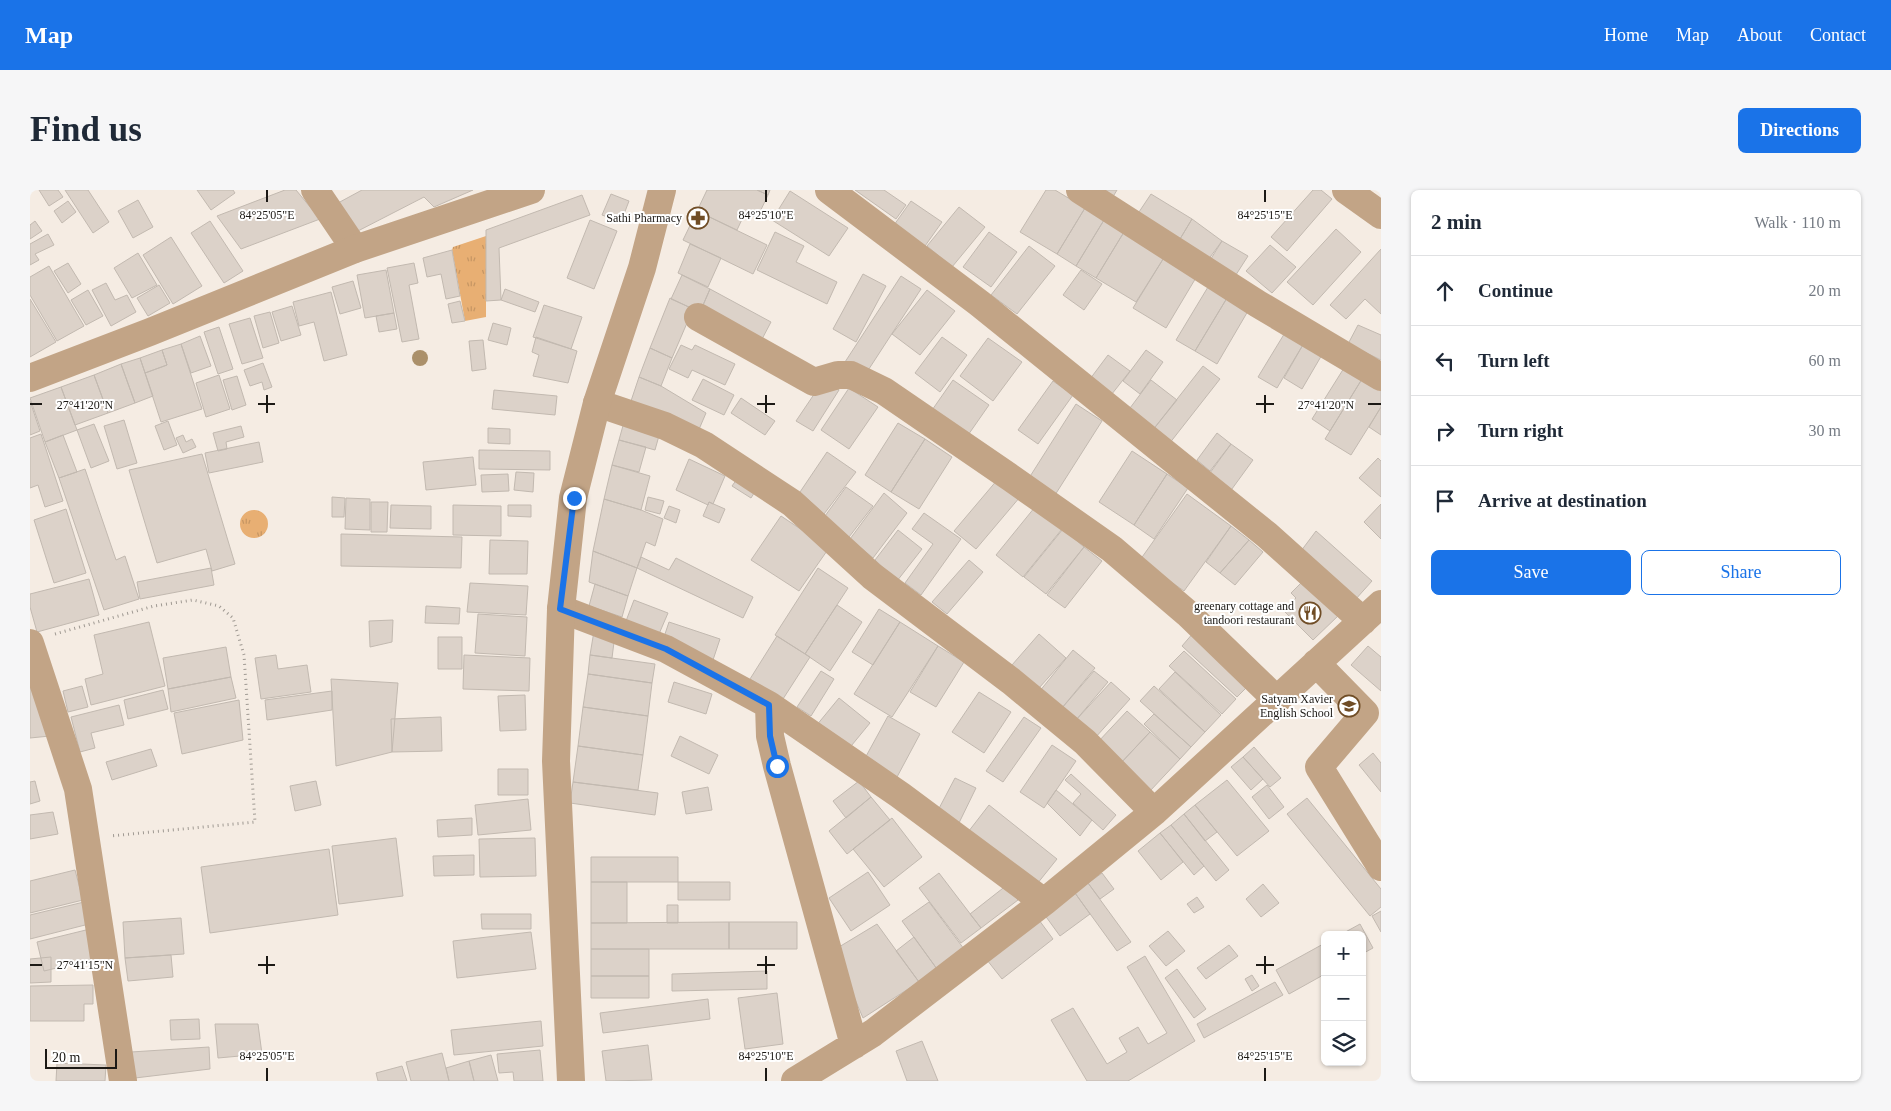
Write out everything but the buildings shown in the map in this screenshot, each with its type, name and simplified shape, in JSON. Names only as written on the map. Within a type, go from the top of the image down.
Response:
[{"type":"street","points":[[315,190],[355,249]]},
{"type":"street","points":[[30,378],[150,332],[355,249],[531,190]]},
{"type":"street","points":[[571,1081],[556,761],[560,609],[574,498],[596,403],[642,268],[662,190]]},
{"type":"street","points":[[795,1081],[873,1033],[1044,902],[1154,812],[1372,613],[1266,535],[979,303],[829,190]]},
{"type":"street","points":[[1080,190],[1258,304],[1381,377]]},
{"type":"street","points":[[1346,190],[1381,216]]},
{"type":"street","points":[[698,317],[814,382],[838,375],[851,375],[884,391],[1003,472],[1112,550],[1187,613],[1277,700]]},
{"type":"street","points":[[596,403],[665,426],[704,445],[792,503],[872,576],[1011,682],[1085,742],[1154,812]]},
{"type":"street","points":[[560,609],[666,649],[769,705],[900,795],[1044,902]]},
{"type":"street","points":[[40,639],[78,789],[123,1081]]},
{"type":"street","points":[[1316,663],[1365,713],[1319,767],[1381,867]]},
{"type":"street","points":[[769,705],[770,736],[777,766],[854,1045]]},
{"type":"path","points":[[40,639],[154,606],[193,600],[220,606],[233,618],[244,655],[255,822],[85,839]]},
{"type":"green space","points":[[486,236],[486,317],[465,321],[452,250],[453,247]]},
{"type":"green space","points":[[254,510],[264,514],[268,524],[264,534],[254,538],[244,534],[240,524],[244,514]]},
{"type":"place","name":"Sathi Pharmacy","points":[[698,218]]},
{"type":"place","name":"greenary cottage and tandoori restaurant","points":[[1310,613]]},
{"type":"place","name":"Satyam Xavier English School","points":[[1349,706]]},
{"type":"route","points":[[574,498],[560,609],[666,649],[769,705],[770,736],[777,766]]}]
